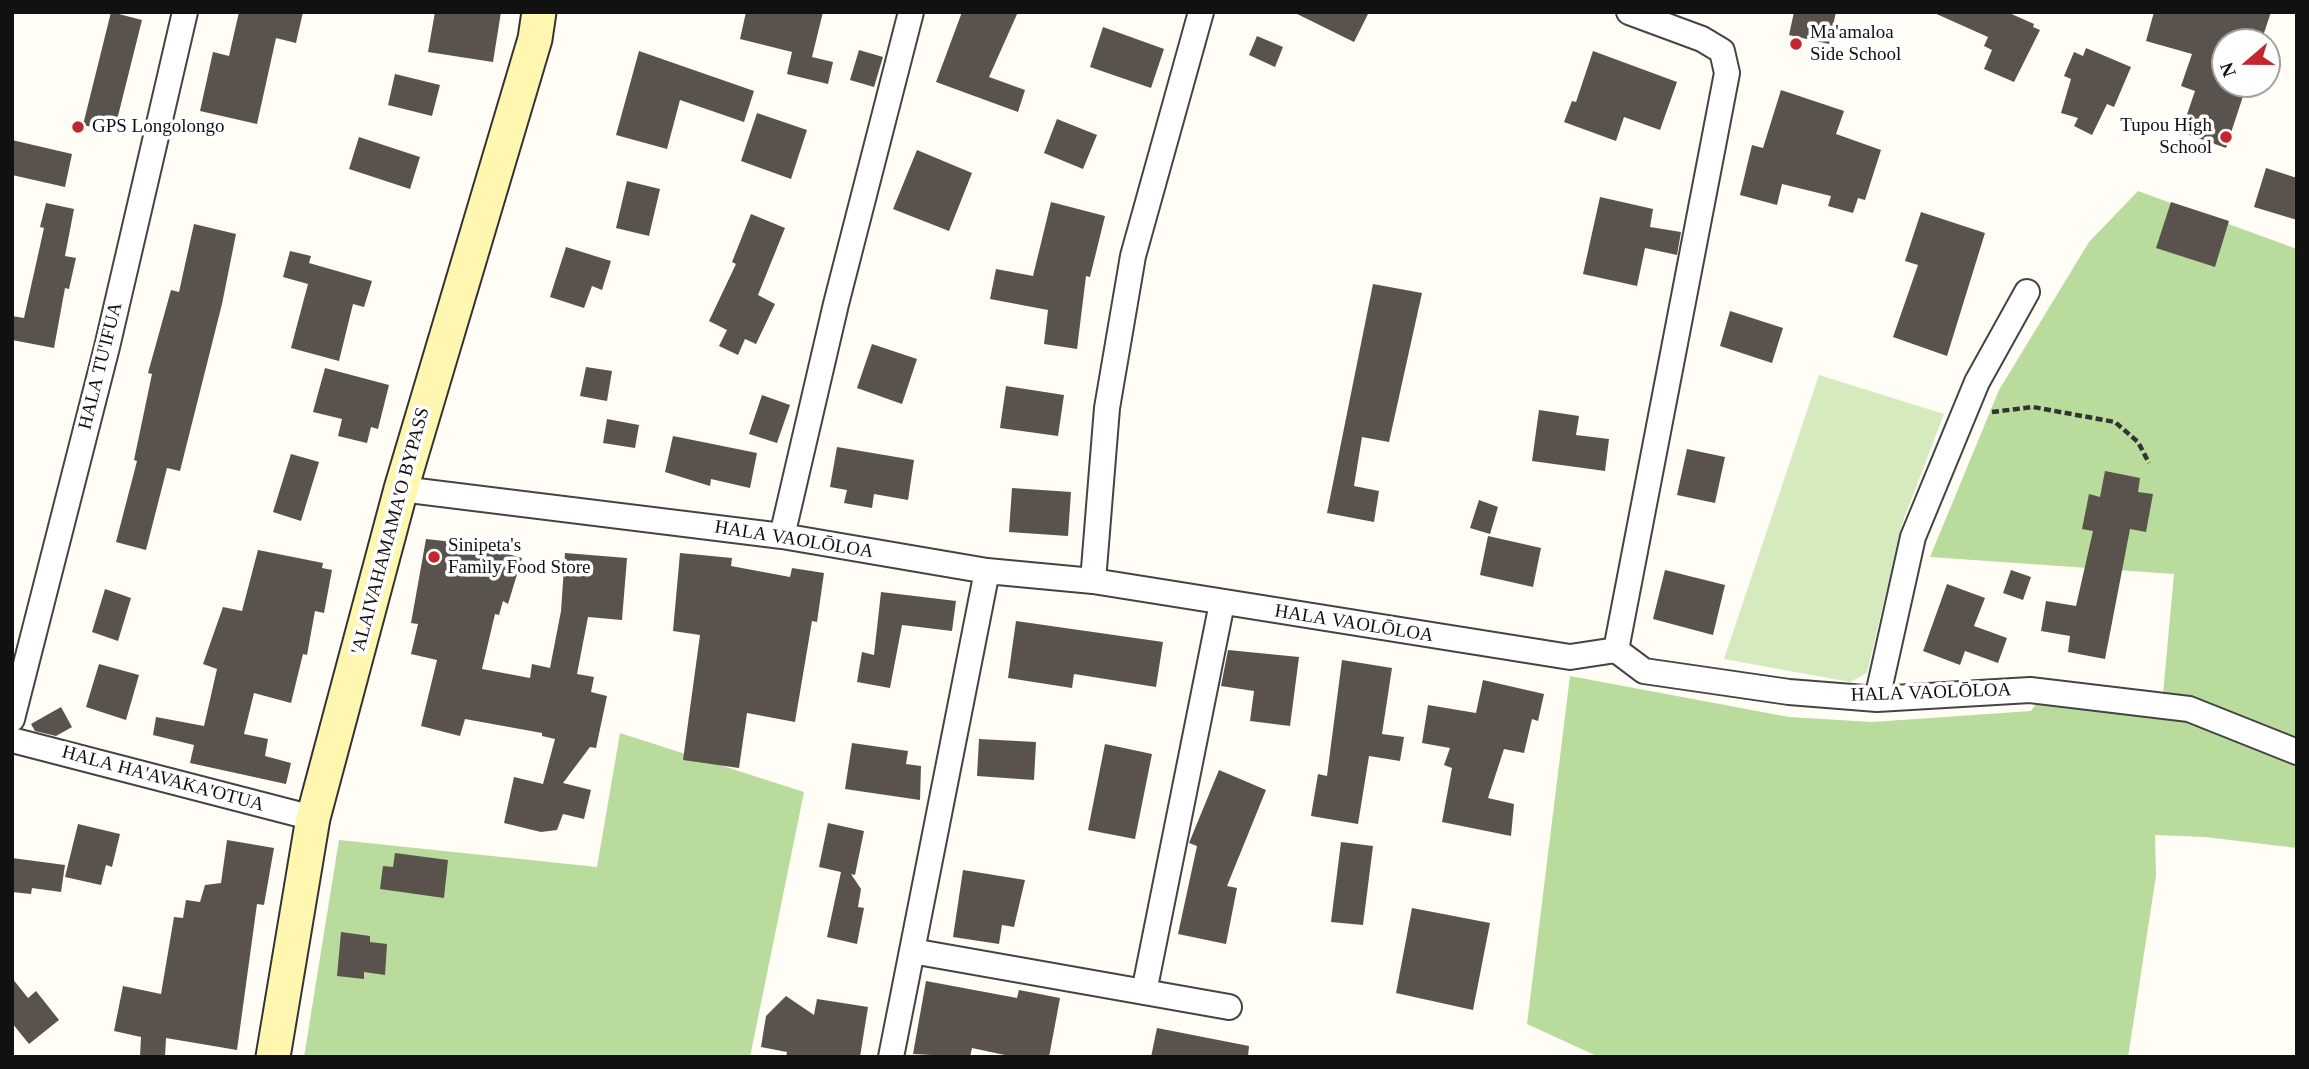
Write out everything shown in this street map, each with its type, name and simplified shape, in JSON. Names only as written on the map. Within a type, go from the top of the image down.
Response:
[{"type":"main road","name":"'ALAIVAHAMAMA'O BYPASS","points":[[273,1057],[313,818],[401,488],[535,39],[539,12]]},
{"type":"street","name":"HALA TU'IFUA","points":[[12,719],[107,347],[186,12]]},
{"type":"street","points":[[782,536],[836,304],[911,12]]},
{"type":"street","points":[[1093,581],[1107,408],[1133,256],[1201,12]]},
{"type":"street","points":[[1616,650],[1727,73],[1722,51],[1702,39],[1629,12]]},
{"type":"street","points":[[1877,699],[1913,537],[1978,382],[2027,292]]},
{"type":"street","name":"HALA VAOLŌLOA","points":[[401,488],[782,536],[987,571],[1093,581],[1570,657],[1616,650],[1644,671],[1789,692],[1877,699],[2031,690],[2189,709],[2297,752]]},
{"type":"street","points":[[891,1057],[987,571]]},
{"type":"street","points":[[1144,992],[1222,603]]},
{"type":"street","name":"HALA HA'AVAKA'OTUA","points":[[12,740],[313,818]]},
{"type":"street","points":[[912,951],[1229,1007]]},
{"type":"path","points":[[1964,416],[2033,407],[2115,422],[2138,442],[2149,463]]},
{"type":"green space","points":[[2138,191],[2297,249],[2297,848],[2205,837],[2155,835],[2156,876],[2128,1057],[1599,1057],[1527,1024],[1570,676],[1789,717],[1872,722],[2031,711],[2051,683],[2163,694],[2174,574],[1930,557],[1999,390],[2089,242]]},
{"type":"green space","points":[[1819,375],[1944,414],[1902,524],[1867,673],[1850,682],[1724,659]]},
{"type":"green space","points":[[620,733],[804,792],[750,1057],[304,1057],[339,840],[597,867]]},
{"type":"building","points":[[111,12],[142,20],[114,132],[83,125]]},
{"type":"building","points":[[239,12],[303,12],[296,43],[276,38],[257,124],[200,111],[213,52],[229,56]]},
{"type":"building","points":[[435,12],[501,12],[493,62],[428,52]]},
{"type":"building","points":[[746,12],[823,12],[812,57],[833,62],[828,84],[787,74],[792,52],[740,39]]},
{"type":"building","points":[[962,12],[1018,12],[989,77],[1025,90],[1018,112],[936,82]]},
{"type":"building","points":[[1293,12],[1369,12],[1354,42]]},
{"type":"building","points":[[1794,12],[1836,12],[1829,44],[1789,35]]},
{"type":"building","points":[[1932,12],[2007,12],[2034,24],[2033,27],[2040,30],[2014,82],[1984,69],[1992,50],[1984,46],[1988,37]]},
{"type":"building","points":[[2154,12],[2271,12],[2266,28],[2211,28],[2211,98],[2242,98],[2226,148],[2181,132],[2195,91],[2181,86],[2192,54],[2146,41]]},
{"type":"building","points":[[1103,27],[1164,49],[1151,88],[1090,67]]},
{"type":"building","points":[[1257,36],[1283,47],[1275,67],[1249,55]]},
{"type":"building","points":[[2086,48],[2131,67],[2114,107],[2107,104],[2092,135],[2074,126],[2078,118],[2061,113],[2071,79],[2064,76],[2074,52],[2083,56]]},
{"type":"building","points":[[859,50],[883,57],[874,87],[850,80]]},
{"type":"building","points":[[639,51],[754,91],[744,122],[680,100],[667,149],[616,135]]},
{"type":"building","points":[[1593,51],[1677,82],[1660,130],[1624,117],[1616,141],[1564,122],[1572,101],[1576,102]]},
{"type":"building","points":[[395,74],[440,85],[432,116],[388,105]]},
{"type":"building","points":[[1781,90],[1844,111],[1836,134],[1881,150],[1865,200],[1858,198],[1853,213],[1828,206],[1831,196],[1782,184],[1777,205],[1740,195],[1752,145],[1763,148]]},
{"type":"building","points":[[757,113],[807,130],[791,179],[741,161]]},
{"type":"building","points":[[1057,119],[1097,135],[1083,169],[1044,153]]},
{"type":"building","points":[[359,137],[420,157],[410,189],[349,169]]},
{"type":"building","points":[[12,140],[72,154],[65,187],[12,175]]},
{"type":"building","points":[[917,150],[972,173],[949,231],[893,209]]},
{"type":"building","points":[[2266,168],[2297,178],[2297,220],[2254,207]]},
{"type":"building","points":[[627,181],[660,189],[649,236],[616,228]]},
{"type":"building","points":[[1600,197],[1653,209],[1650,227],[1681,232],[1677,255],[1645,248],[1637,286],[1583,274]]},
{"type":"building","points":[[1051,202],[1105,216],[1090,277],[1086,276],[1077,349],[1044,344],[1048,310],[990,299],[996,269],[1033,276]]},
{"type":"building","points":[[2171,202],[2229,221],[2215,267],[2156,248]]},
{"type":"building","points":[[46,203],[74,209],[65,256],[76,258],[69,289],[65,288],[54,348],[12,340],[12,316],[24,318],[44,228],[40,227]]},
{"type":"building","points":[[1921,212],[1985,233],[1947,356],[1893,337],[1918,265],[1905,261]]},
{"type":"building","points":[[751,214],[785,228],[758,295],[775,304],[756,344],[745,339],[738,355],[719,346],[727,330],[709,321],[736,264],[732,262]]},
{"type":"building","points":[[194,224],[236,234],[222,304],[180,471],[167,468],[146,550],[116,542],[137,461],[134,460],[152,374],[148,373],[171,290],[179,292]]},
{"type":"building","points":[[566,247],[611,261],[602,290],[592,286],[584,308],[550,297]]},
{"type":"building","points":[[290,251],[311,256],[309,263],[372,281],[364,307],[353,304],[339,361],[291,348],[308,284],[283,277]]},
{"type":"building","points":[[1373,284],[1422,293],[1389,442],[1362,437],[1354,486],[1379,491],[1374,522],[1327,513]]},
{"type":"building","points":[[1730,311],[1783,328],[1772,363],[1720,346]]},
{"type":"building","points":[[872,344],[917,359],[902,404],[857,388]]},
{"type":"building","points":[[586,367],[612,371],[607,401],[580,396]]},
{"type":"building","points":[[325,368],[389,385],[378,429],[371,427],[367,443],[338,436],[342,419],[313,412]]},
{"type":"building","points":[[1006,386],[1064,395],[1058,436],[1000,428]]},
{"type":"building","points":[[762,395],[790,405],[777,443],[749,434]]},
{"type":"building","points":[[1539,410],[1579,416],[1576,435],[1609,439],[1605,471],[1532,461]]},
{"type":"building","points":[[607,419],[639,425],[635,448],[603,443]]},
{"type":"building","points":[[673,436],[757,453],[750,488],[711,479],[710,486],[665,472]]},
{"type":"building","points":[[837,447],[914,460],[908,500],[874,494],[872,508],[844,503],[847,490],[830,487]]},
{"type":"building","points":[[1687,449],[1725,457],[1715,503],[1677,495]]},
{"type":"building","points":[[291,454],[319,462],[301,521],[273,512]]},
{"type":"building","points":[[2105,471],[2140,478],[2138,492],[2153,494],[2146,532],[2130,529],[2105,659],[2068,652],[2070,636],[2041,631],[2046,601],[2076,606],[2093,531],[2082,529],[2089,494],[2100,497]]},
{"type":"building","points":[[1012,488],[1071,492],[1068,536],[1009,532]]},
{"type":"building","points":[[1479,500],[1498,507],[1490,534],[1470,528]]},
{"type":"building","points":[[1488,536],[1541,548],[1533,587],[1480,575]]},
{"type":"building","points":[[426,539],[463,541],[522,558],[508,604],[503,601],[499,615],[495,614],[482,669],[530,678],[532,664],[550,668],[561,611],[565,553],[627,558],[622,620],[588,617],[577,674],[594,677],[591,692],[607,696],[596,748],[590,747],[563,783],[591,790],[584,819],[563,814],[557,830],[541,832],[504,823],[514,777],[543,784],[555,739],[542,736],[542,733],[465,719],[460,736],[421,726],[437,660],[411,654],[418,624],[411,623]]},
{"type":"building","points":[[258,550],[323,563],[322,568],[332,570],[324,613],[315,611],[307,655],[303,654],[291,703],[254,693],[244,734],[268,739],[265,756],[291,763],[286,784],[190,763],[194,745],[153,735],[156,717],[204,726],[217,669],[203,664],[223,607],[242,611]]},
{"type":"building","points":[[680,553],[732,558],[731,566],[790,577],[792,568],[824,573],[817,622],[812,621],[795,722],[747,713],[739,768],[683,760],[700,635],[673,631]]},
{"type":"building","points":[[1665,570],[1725,585],[1713,635],[1653,619]]},
{"type":"building","points":[[2011,570],[2031,577],[2023,600],[2003,593]]},
{"type":"building","points":[[1947,584],[1985,598],[1974,626],[2007,638],[1998,663],[1965,651],[1960,665],[1923,651]]},
{"type":"building","points":[[105,589],[131,598],[118,641],[92,632]]},
{"type":"building","points":[[881,592],[956,601],[952,631],[902,625],[890,688],[857,682],[862,652],[874,655]]},
{"type":"building","points":[[1016,621],[1163,642],[1156,687],[1074,674],[1072,688],[1008,678]]},
{"type":"building","points":[[1228,650],[1299,657],[1290,726],[1250,721],[1254,691],[1221,686]]},
{"type":"building","points":[[1342,660],[1392,668],[1382,734],[1404,737],[1400,761],[1369,756],[1358,824],[1311,816],[1318,774],[1327,776]]},
{"type":"building","points":[[99,664],[139,675],[126,720],[86,707]]},
{"type":"building","points":[[1483,680],[1544,694],[1538,721],[1532,719],[1524,753],[1504,749],[1488,798],[1514,804],[1511,836],[1442,822],[1452,768],[1444,765],[1450,748],[1422,743],[1428,705],[1476,713]]},
{"type":"building","points":[[61,707],[72,727],[56,736],[35,731],[31,724]]},
{"type":"building","points":[[979,739],[1036,742],[1034,780],[977,776]]},
{"type":"building","points":[[852,743],[908,751],[906,764],[921,766],[920,800],[845,789]]},
{"type":"building","points":[[1105,744],[1152,754],[1135,839],[1088,830]]},
{"type":"building","points":[[1219,770],[1266,790],[1227,886],[1237,888],[1226,944],[1178,934],[1197,846],[1189,843]]},
{"type":"building","points":[[828,823],[864,831],[855,875],[851,874],[861,889],[858,907],[864,908],[857,944],[827,937],[841,872],[819,867]]},
{"type":"building","points":[[78,824],[120,834],[112,867],[106,865],[101,885],[65,877]]},
{"type":"building","points":[[227,840],[274,848],[264,905],[257,904],[237,1050],[166,1038],[165,1057],[140,1057],[141,1037],[114,1031],[123,986],[161,994],[174,917],[183,918],[186,900],[200,902],[205,885],[221,883]]},
{"type":"building","points":[[1341,842],[1373,846],[1363,925],[1331,922]]},
{"type":"building","points":[[395,853],[448,860],[444,898],[380,889],[383,866],[393,867]]},
{"type":"building","points":[[12,858],[65,865],[61,892],[32,888],[31,894],[12,892]]},
{"type":"building","points":[[963,870],[1025,880],[1014,927],[1002,925],[999,944],[953,937]]},
{"type":"building","points":[[1412,908],[1490,923],[1473,1010],[1396,993]]},
{"type":"building","points":[[341,932],[370,936],[370,942],[387,944],[385,975],[364,972],[364,979],[337,976]]},
{"type":"building","points":[[12,978],[28,998],[36,991],[59,1020],[29,1044],[12,1023]]},
{"type":"building","points":[[926,981],[1017,998],[1019,990],[1060,998],[1049,1057],[1014,1057],[972,1048],[970,1057],[913,1054]]},
{"type":"building","points":[[786,996],[814,1015],[817,999],[868,1007],[860,1057],[786,1057],[787,1052],[761,1047],[766,1016]]},
{"type":"building","points":[[1157,1028],[1249,1046],[1248,1057],[1151,1057]]},
{"type":"place","name":"Ma'amaloa Side School","points":[[1796,44]]},
{"type":"place","name":"GPS Longolongo","points":[[78,127]]},
{"type":"place","name":"Tupou High School","points":[[2226,137]]},
{"type":"place","name":"Sinipeta's Family Food Store","points":[[434,557]]}]
